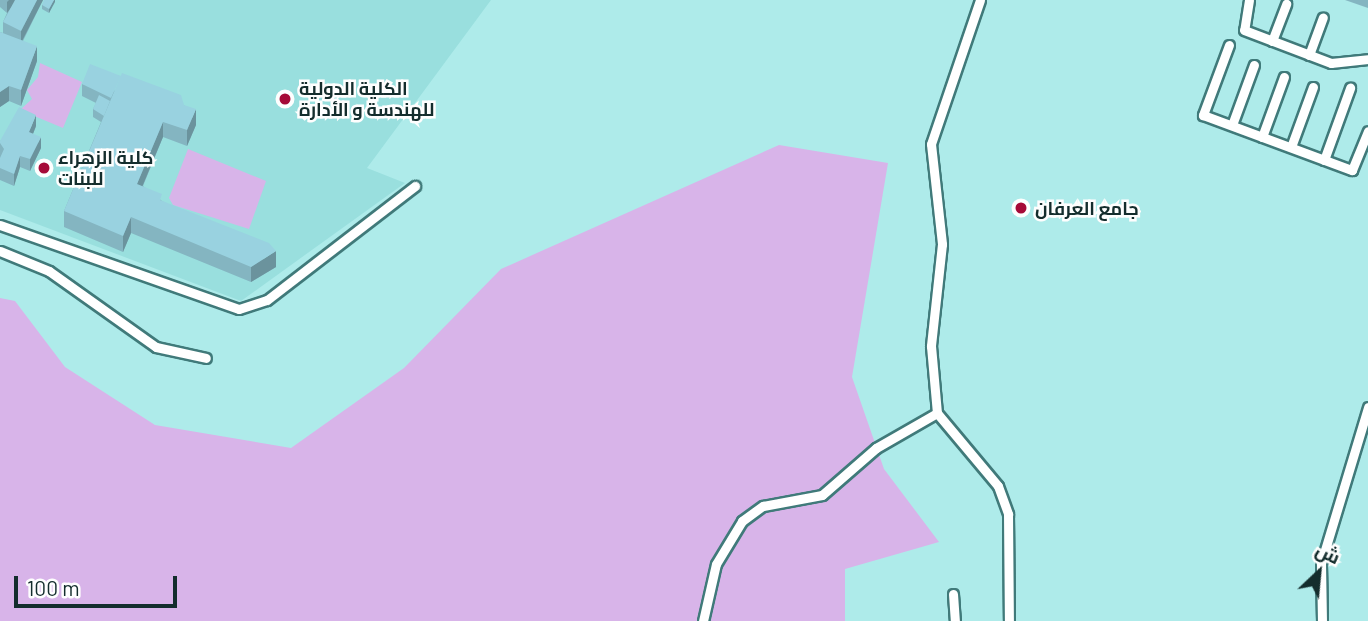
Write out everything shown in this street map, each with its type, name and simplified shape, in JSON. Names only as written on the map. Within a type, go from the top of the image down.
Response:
[{"type":"street","points":[[980,0],[931,144],[942,244],[931,346],[937,413],[998,486],[1004,505],[1009,621]]},
{"type":"street","points":[[1249,0],[1240,26],[1272,41],[1342,65],[1368,59]]},
{"type":"street","points":[[1272,41],[1286,4]]},
{"type":"street","points":[[1309,55],[1323,17]]},
{"type":"street","points":[[1229,45],[1203,115],[1352,170],[1368,131]]},
{"type":"street","points":[[1232,125],[1255,65]]},
{"type":"street","points":[[1262,137],[1284,77]]},
{"type":"street","points":[[1291,147],[1313,87]]},
{"type":"street","points":[[1324,160],[1350,88]]},
{"type":"street","points":[[0,225],[239,309],[267,300],[415,186]]},
{"type":"street","points":[[0,251],[49,271],[156,347],[206,358]]},
{"type":"street","points":[[1322,621],[1321,563],[1368,407]]},
{"type":"street","points":[[702,621],[716,564],[742,521],[763,506],[822,495],[876,448],[937,413]]},
{"type":"street","points":[[953,594],[955,621]]},
{"type":"shaded area","points":[[0,0],[491,0],[367,168],[405,183],[241,301],[0,210]]},
{"type":"shaded area","points":[[40,63],[82,82],[63,128],[20,110],[32,99],[27,90],[38,77]]},
{"type":"shaded area","points":[[779,145],[888,163],[852,377],[884,469],[939,542],[845,569],[845,621],[0,621],[0,298],[15,301],[65,367],[155,425],[291,448],[404,368],[501,269]]},
{"type":"shaded area","points":[[188,149],[266,181],[249,229],[173,205],[169,198]]},
{"type":"building","points":[[15,0],[37,0],[21,31],[3,22]]},
{"type":"building","points":[[44,0],[54,0],[49,9],[42,5]]},
{"type":"building","points":[[0,32],[37,46],[21,90],[9,86],[0,92]]},
{"type":"building","points":[[90,64],[121,76],[111,98],[82,84]]},
{"type":"building","points":[[122,73],[181,95],[184,105],[196,109],[187,130],[163,122],[137,184],[162,194],[160,200],[269,243],[276,251],[251,267],[131,217],[123,236],[64,211]]},
{"type":"building","points":[[99,95],[110,101],[104,116],[93,109]]},
{"type":"building","points":[[19,107],[36,115],[29,132],[41,137],[30,159],[20,156],[14,174],[0,168],[4,149],[0,141]]},
{"type":"place","name":"الكلية الدولية للهندسة و الأدارة","points":[[285,99]]},
{"type":"place","name":"كلية الزهراء للبنات","points":[[44,168]]},
{"type":"place","name":"جامع العرفان","points":[[1021,208]]}]
